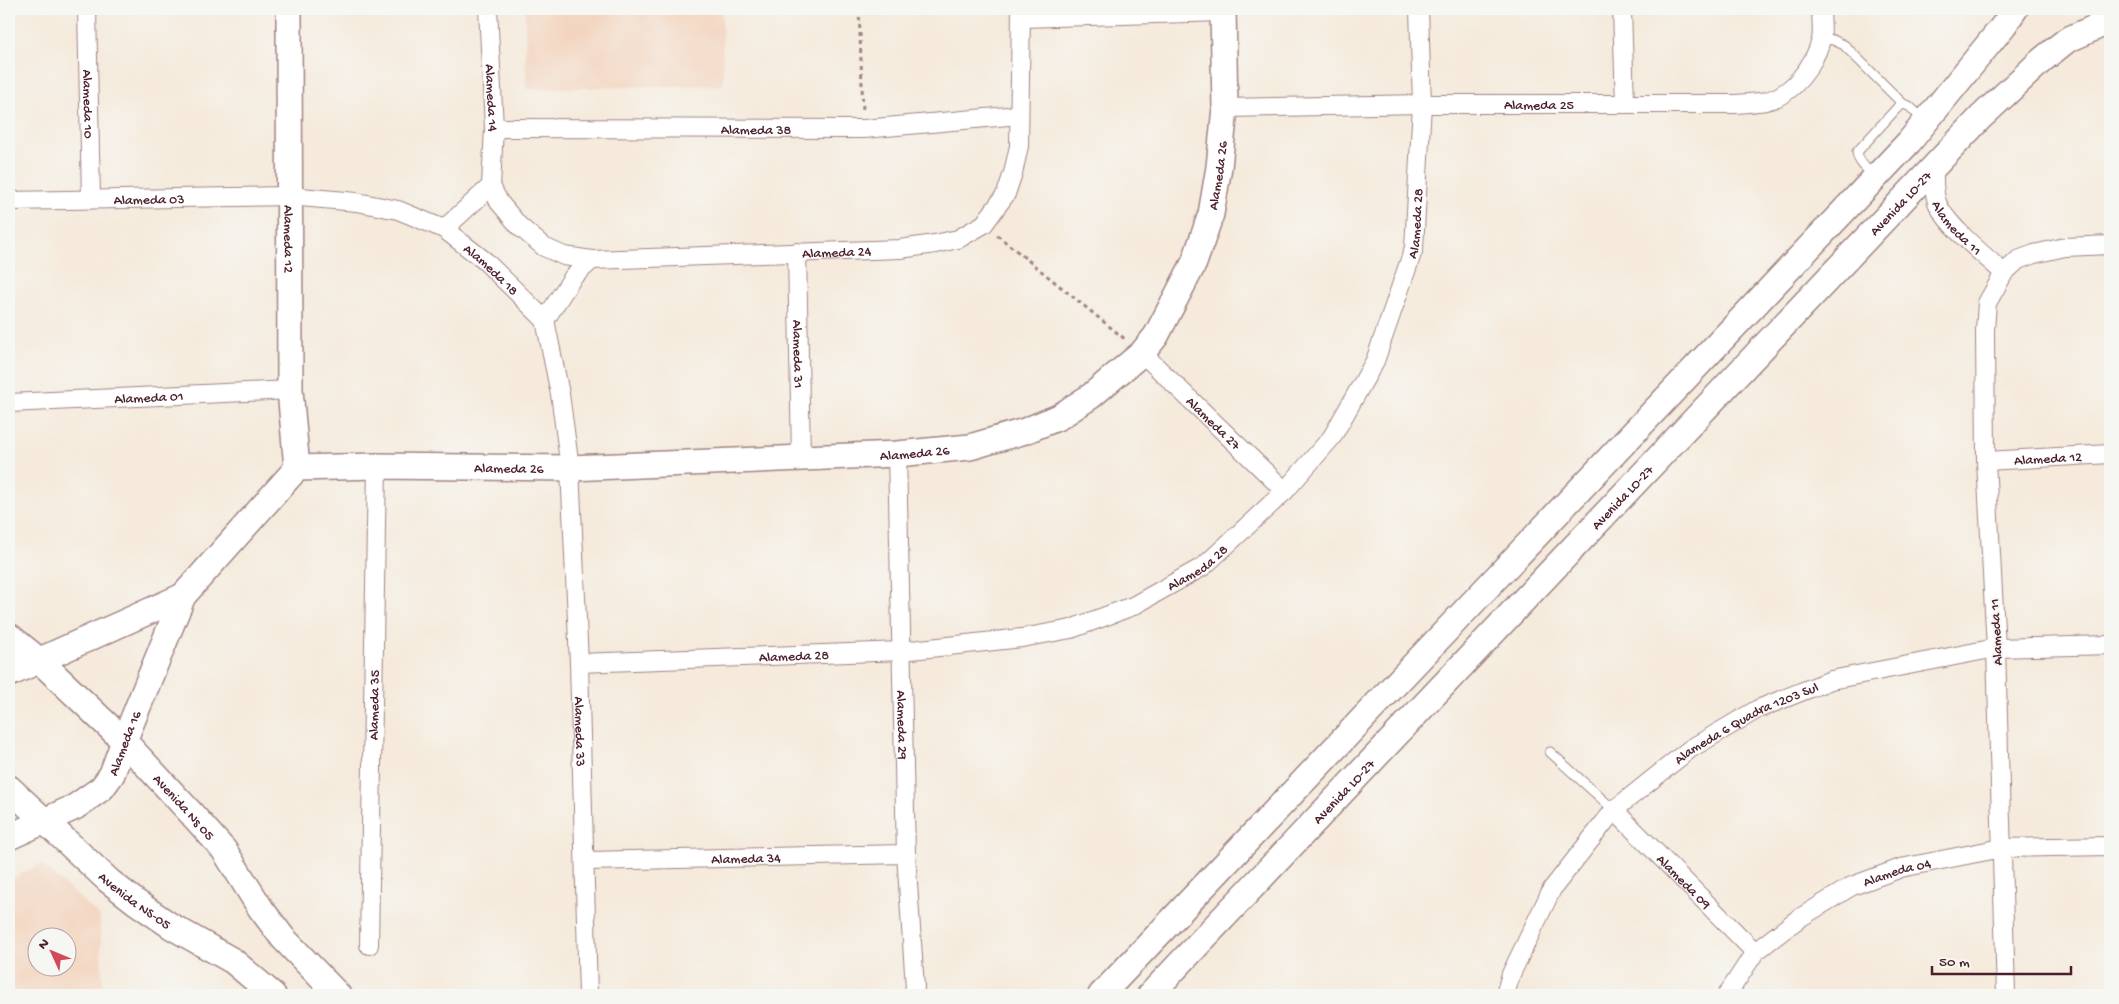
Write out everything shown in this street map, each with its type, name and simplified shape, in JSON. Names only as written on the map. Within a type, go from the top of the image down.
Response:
[{"type":"street","name":"Alameda 10","points":[[87,9],[91,199]]},
{"type":"street","name":"Alameda 12","points":[[289,9],[290,390],[297,468]]},
{"type":"street","name":"Alameda 14","points":[[488,9],[494,128],[491,186]]},
{"type":"street","name":"Alameda 28","points":[[579,663],[902,651],[1022,638],[1071,629],[1133,606],[1204,566],[1285,491],[1332,437],[1375,361],[1414,248],[1422,104],[1419,9]]},
{"type":"street","points":[[1622,9],[1625,104]]},
{"type":"street","points":[[1821,9],[1822,38]]},
{"type":"street","points":[[1101,995],[1876,177],[1925,122],[2004,25],[2014,9]]},
{"type":"street","points":[[1022,14],[1223,10]]},
{"type":"street","name":"Alameda 26","points":[[297,468],[377,466],[570,468],[897,454],[970,447],[1025,431],[1059,417],[1092,396],[1142,353],[1156,336],[1194,263],[1211,214],[1219,167],[1225,108],[1223,10]]},
{"type":"street","name":"Alameda 24","points":[[491,186],[499,202],[520,226],[544,247],[564,256],[592,260],[900,249],[958,239],[984,224],[1006,194],[1013,173],[1018,146],[1022,14]]},
{"type":"street","name":"Avenida LO-27","points":[[1150,995],[1981,117],[2042,60],[2067,40],[2110,21]]},
{"type":"street","name":"Alameda 25","points":[[1225,108],[1422,104],[1735,104],[1767,101],[1787,91],[1801,78],[1812,61],[1822,38]]},
{"type":"street","name":"Alameda 38","points":[[494,128],[864,129],[1019,115]]},
{"type":"street","name":"Alameda 11","points":[[1934,167],[1935,192],[1941,211],[1959,231],[2004,273]]},
{"type":"street","points":[[444,229],[491,186]]},
{"type":"street","name":"Alameda 03","points":[[9,201],[289,196]]},
{"type":"street","name":"Alameda 18","points":[[289,196],[358,202],[398,210],[444,229],[485,261],[546,320]]},
{"type":"street","name":"Alameda 11","points":[[2006,995],[1996,648],[1986,461],[1985,330],[1987,303],[2004,273],[2018,260],[2034,254],[2065,247],[2110,245]]},
{"type":"street","name":"Alameda 31","points":[[796,252],[801,457]]},
{"type":"street","points":[[570,468],[560,394],[546,320],[573,277],[592,260]]},
{"type":"street","name":"Alameda 27","points":[[1142,353],[1285,491]]},
{"type":"street","name":"Alameda 01","points":[[9,403],[290,390]]},
{"type":"street","name":"Alameda 29","points":[[897,454],[906,854],[915,987],[913,995]]},
{"type":"street","name":"Alameda 12","points":[[1986,461],[2110,454]]},
{"type":"street","name":"Alameda 35","points":[[370,945],[377,466]]},
{"type":"street","name":"Alameda 16","points":[[9,837],[75,807],[102,788],[112,774],[183,596],[297,468]]},
{"type":"street","name":"Alameda 33","points":[[570,468],[586,861],[588,995]]},
{"type":"street","name":"Alameda 16","points":[[9,674],[183,596]]},
{"type":"street","name":"Avenida Ns 05","points":[[9,636],[40,661],[124,741],[224,850],[283,938],[338,995]]},
{"type":"street","name":"Alameda 6 Quadra 1203 Sul","points":[[1505,995],[1511,974],[1552,889],[1614,810],[1690,749],[1758,709],[1830,680],[1996,648],[2110,645]]},
{"type":"street","name":"Avenida NS-05","points":[[9,788],[109,881],[171,926],[233,961],[273,995]]},
{"type":"street","name":"Alameda 09","points":[[1614,810],[1755,952]]},
{"type":"street","name":"Alameda 04","points":[[1727,995],[1755,952],[1798,919],[1852,886],[1901,868],[2002,848],[2110,846]]},
{"type":"street","name":"Alameda 34","points":[[586,861],[906,854]]},
{"type":"lane","points":[[1822,38],[1844,45],[1903,104],[1909,106],[1925,122]]},
{"type":"lane","points":[[1876,177],[1863,164],[1857,152],[1897,108],[1903,104]]},
{"type":"lane","points":[[1550,752],[1614,810]]},
{"type":"path","points":[[859,9],[864,129]]},
{"type":"path","points":[[984,224],[1142,353]]},
{"type":"shaded area","points":[[525,9],[722,9],[723,85],[526,89]]},
{"type":"shaded area","points":[[41,864],[100,916],[103,995],[9,995],[9,880]]}]
